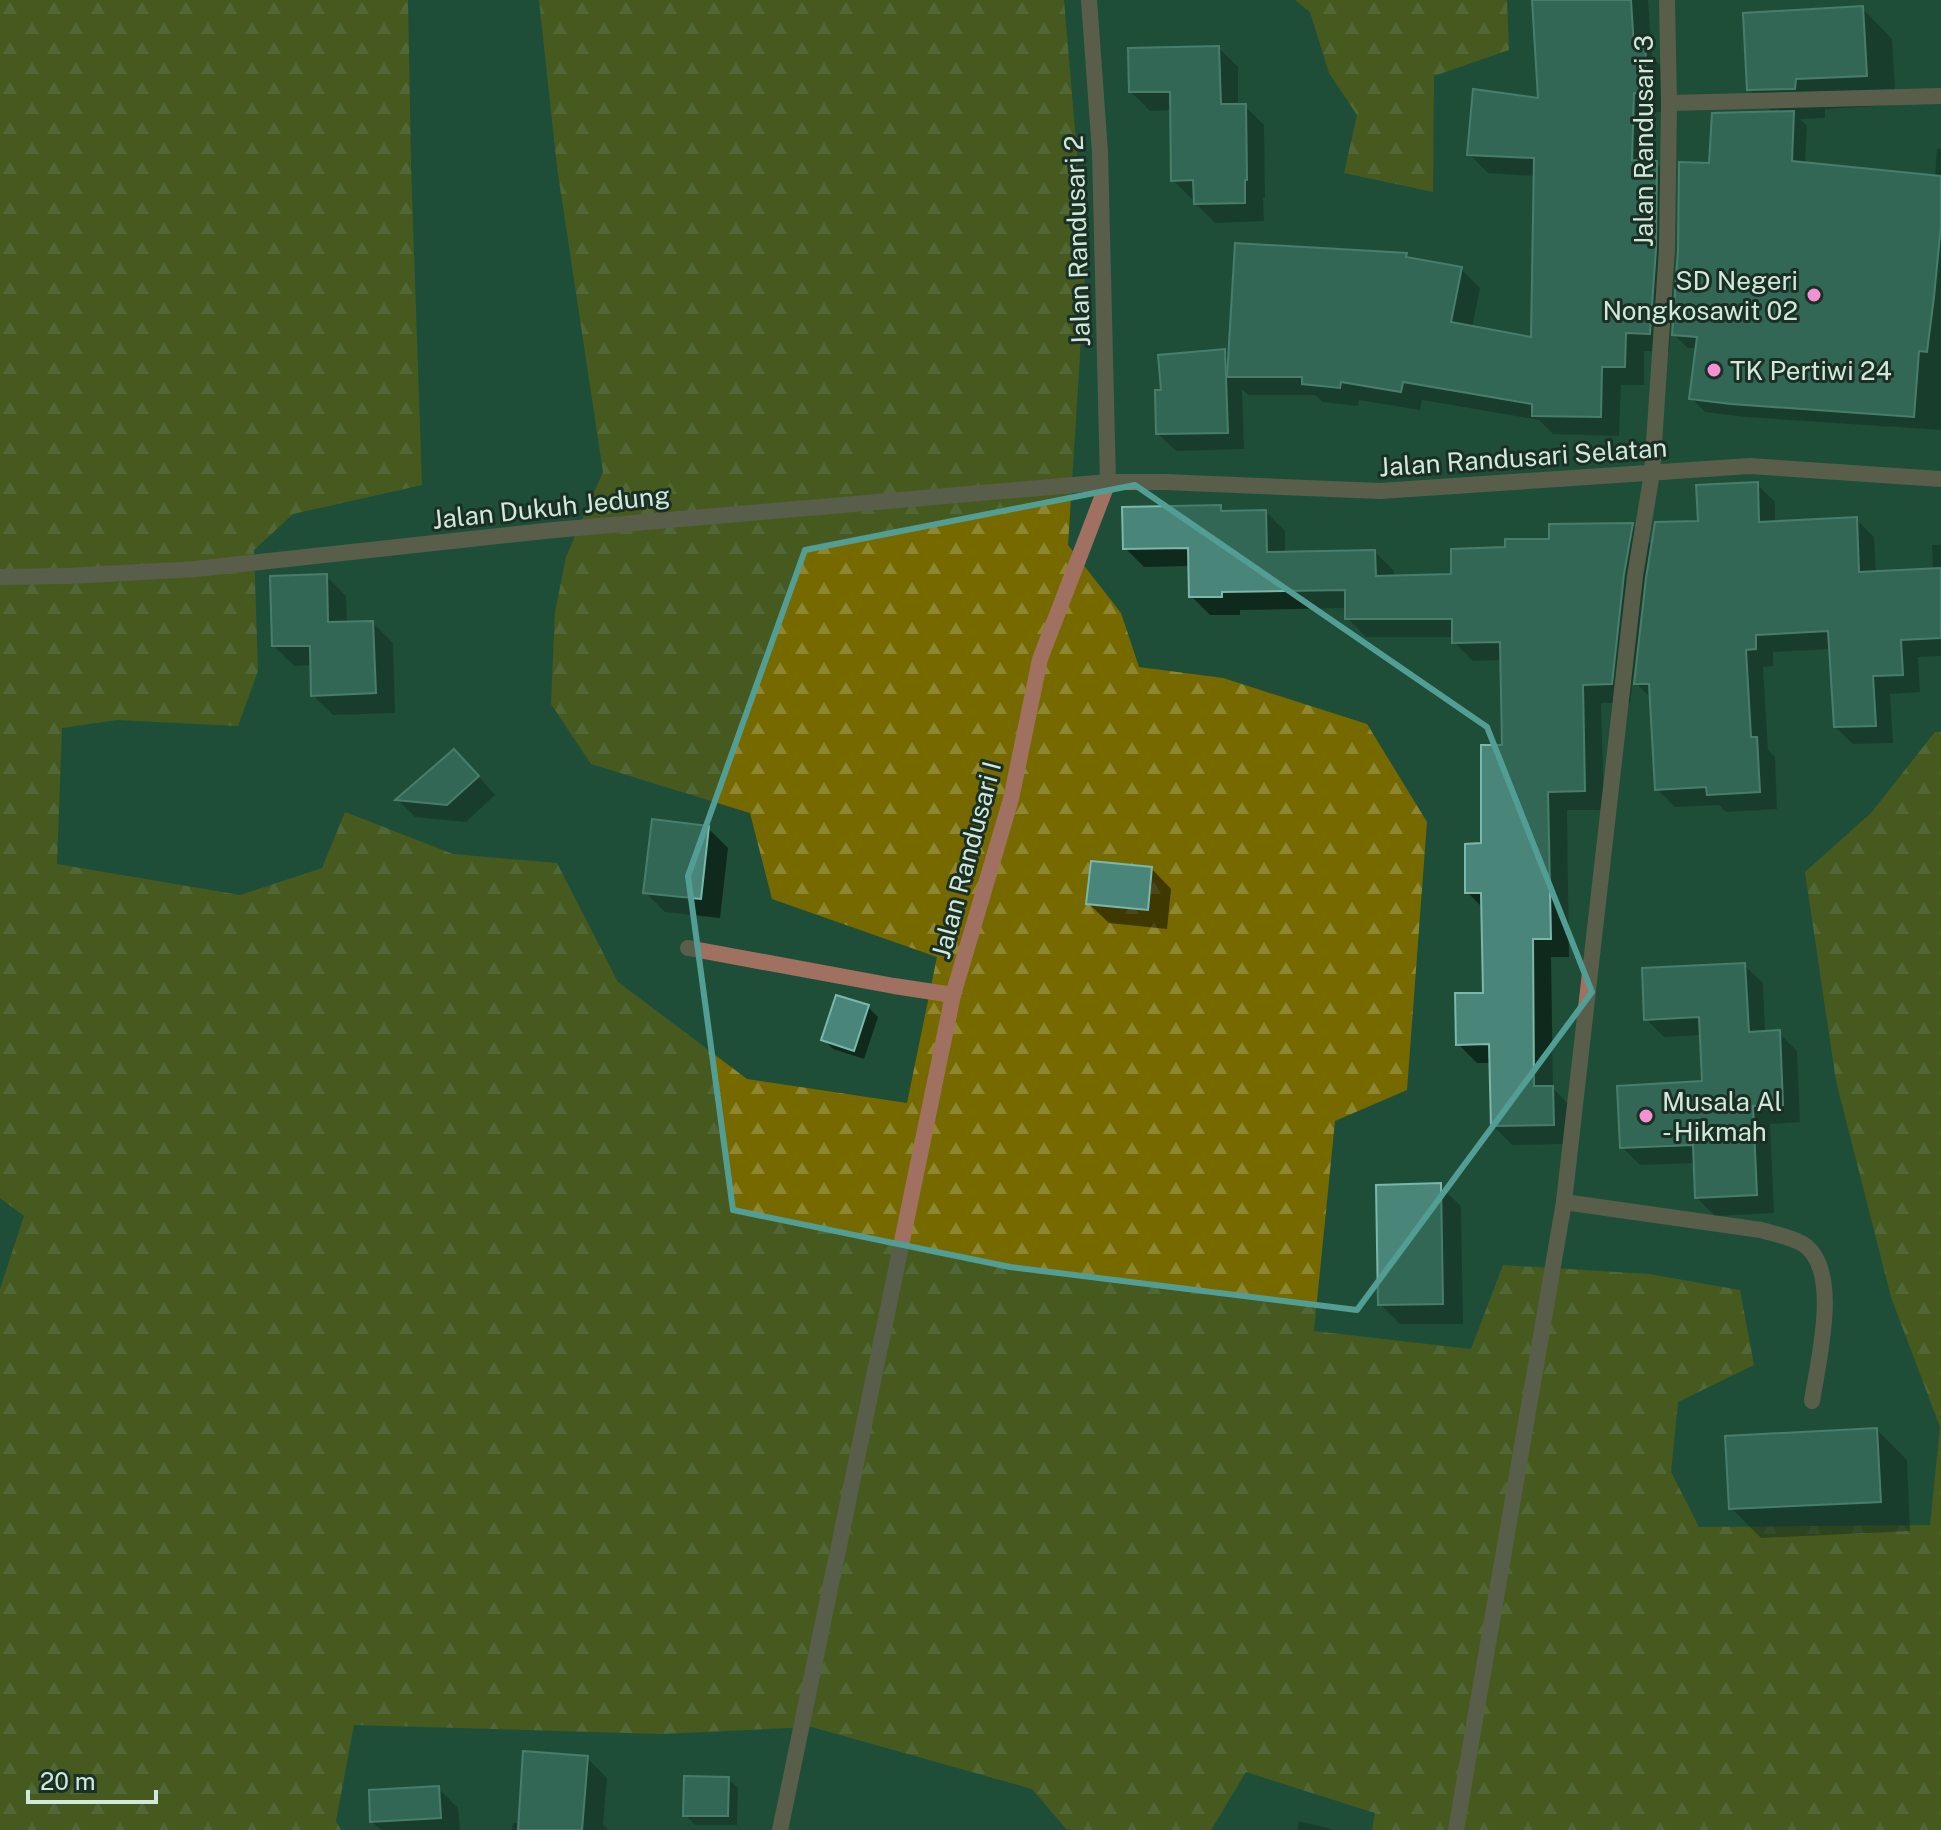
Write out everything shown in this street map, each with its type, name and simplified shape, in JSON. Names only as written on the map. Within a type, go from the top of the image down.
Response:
[{"type":"street","name":"Jalan Randusari 2","points":[[1089,0],[1100,152],[1108,482]]},
{"type":"street","name":"Jalan Randusari 3","points":[[1456,1830],[1564,1202],[1635,576],[1652,473],[1667,249],[1667,0]]},
{"type":"street","points":[[1669,103],[1941,96]]},
{"type":"street","name":"Jalan Randusari Selatan","points":[[1108,482],[1380,491],[1750,466],[1941,479]]},
{"type":"street","name":"Jalan Dukuh Jedung","points":[[0,577],[195,569],[554,530],[1108,482]]},
{"type":"street","name":"Jalan Randusari I","points":[[688,948],[953,995],[1011,799],[1040,659],[1108,482]]},
{"type":"street","points":[[780,1830],[953,995]]},
{"type":"street","points":[[1564,1202],[1761,1230],[1805,1245],[1819,1261],[1824,1280],[1825,1311],[1812,1401]]},
{"type":"highlighted area","points":[[1135,485],[1487,727],[1592,992],[1357,1310],[1010,1267],[733,1210],[688,876],[805,550]]},
{"type":"green space","points":[[0,0],[408,0],[422,485],[293,514],[254,550],[258,671],[238,726],[117,720],[62,728],[57,864],[240,895],[322,868],[345,812],[453,854],[557,863],[618,982],[747,1079],[907,1103],[937,957],[772,899],[750,813],[591,764],[551,704],[555,612],[566,557],[603,472],[557,167],[539,0],[1064,0],[1086,260],[1068,545],[1121,613],[1139,667],[1223,678],[1367,724],[1427,822],[1407,1090],[1335,1121],[1314,1331],[1471,1349],[1503,1265],[1649,1274],[1740,1290],[1754,1365],[1678,1402],[1671,1472],[1699,1527],[1930,1525],[1940,1427],[1891,1297],[1836,1081],[1805,872],[1871,813],[1935,732],[1941,732],[1941,1830],[1372,1830],[1375,1813],[1246,1772],[1211,1830],[1071,1830],[1066,1829],[1032,1789],[812,1727],[661,1734],[354,1725],[336,1821],[341,1830],[0,1830],[0,1289],[24,1216],[0,1198]]},
{"type":"green space","points":[[1295,0],[1507,0],[1509,50],[1434,76],[1433,192],[1344,173],[1357,115],[1329,73],[1310,12]]},
{"type":"building","points":[[1532,0],[1631,0],[1634,48],[1646,48],[1644,94],[1634,93],[1632,160],[1657,161],[1656,249],[1650,334],[1626,333],[1625,367],[1602,367],[1601,417],[1532,416],[1532,404],[1403,382],[1401,392],[1341,382],[1340,388],[1302,384],[1302,377],[1227,377],[1235,243],[1407,253],[1406,257],[1462,267],[1451,322],[1531,337],[1534,158],[1467,155],[1473,89],[1538,98]]},
{"type":"building","points":[[1863,6],[1867,76],[1796,79],[1795,89],[1747,90],[1743,13]]},
{"type":"building","points":[[1219,46],[1221,104],[1246,104],[1245,203],[1194,204],[1193,180],[1171,181],[1170,92],[1129,92],[1128,48]]},
{"type":"building","name":"SD Negeri Nongkosawit 02","points":[[1794,111],[1792,161],[1941,176],[1941,225],[1934,297],[1927,352],[1919,351],[1914,417],[1689,399],[1697,337],[1672,335],[1678,250],[1679,162],[1709,163],[1712,113]]},
{"type":"building","points":[[1225,349],[1228,433],[1156,434],[1155,390],[1161,390],[1158,355]]},
{"type":"building","points":[[1758,482],[1759,522],[1857,517],[1859,572],[1941,568],[1941,638],[1901,640],[1903,675],[1873,676],[1876,726],[1834,727],[1828,631],[1756,635],[1756,649],[1746,650],[1751,737],[1757,737],[1760,792],[1707,795],[1706,787],[1655,790],[1649,684],[1634,684],[1655,522],[1698,521],[1696,485]]},
{"type":"building","points":[[1221,505],[1221,511],[1266,510],[1267,552],[1375,550],[1376,576],[1451,574],[1451,549],[1505,547],[1505,539],[1549,539],[1549,524],[1633,523],[1612,684],[1583,685],[1585,791],[1548,792],[1551,939],[1533,939],[1534,1086],[1553,1086],[1554,1125],[1491,1126],[1489,1044],[1456,1045],[1455,993],[1483,993],[1481,893],[1465,893],[1465,844],[1481,843],[1481,745],[1502,745],[1500,642],[1452,643],[1452,619],[1345,619],[1345,590],[1222,592],[1222,597],[1189,597],[1188,548],[1123,549],[1122,507]]},
{"type":"building","points":[[327,574],[328,622],[373,621],[376,693],[311,696],[310,646],[272,646],[270,576]]},
{"type":"building","points":[[454,749],[479,776],[447,805],[395,800]]},
{"type":"building","points":[[652,819],[709,826],[701,899],[643,893]]},
{"type":"building","points":[[1091,861],[1152,867],[1148,910],[1086,904]]},
{"type":"building","points":[[1745,963],[1749,1032],[1780,1030],[1783,1105],[1753,1106],[1757,1195],[1695,1198],[1693,1145],[1620,1148],[1617,1086],[1702,1081],[1699,1017],[1644,1020],[1642,968]]},
{"type":"building","points":[[836,995],[869,1005],[854,1051],[821,1040]]},
{"type":"building","points":[[1441,1183],[1443,1304],[1378,1305],[1376,1185]]},
{"type":"building","points":[[1877,1428],[1881,1502],[1729,1509],[1725,1436]]},
{"type":"building","points":[[523,1751],[588,1756],[582,1830],[518,1830]]},
{"type":"building","points":[[684,1776],[729,1777],[728,1816],[683,1816]]},
{"type":"building","points":[[439,1786],[441,1818],[370,1822],[369,1790]]},
{"type":"place","name":"SD Negeri Nongkosawit 02","points":[[1814,295]]},
{"type":"place","name":"TK Pertiwi 24","points":[[1714,370]]},
{"type":"place","name":"Musala Al - Hikmah","points":[[1646,1116]]}]
